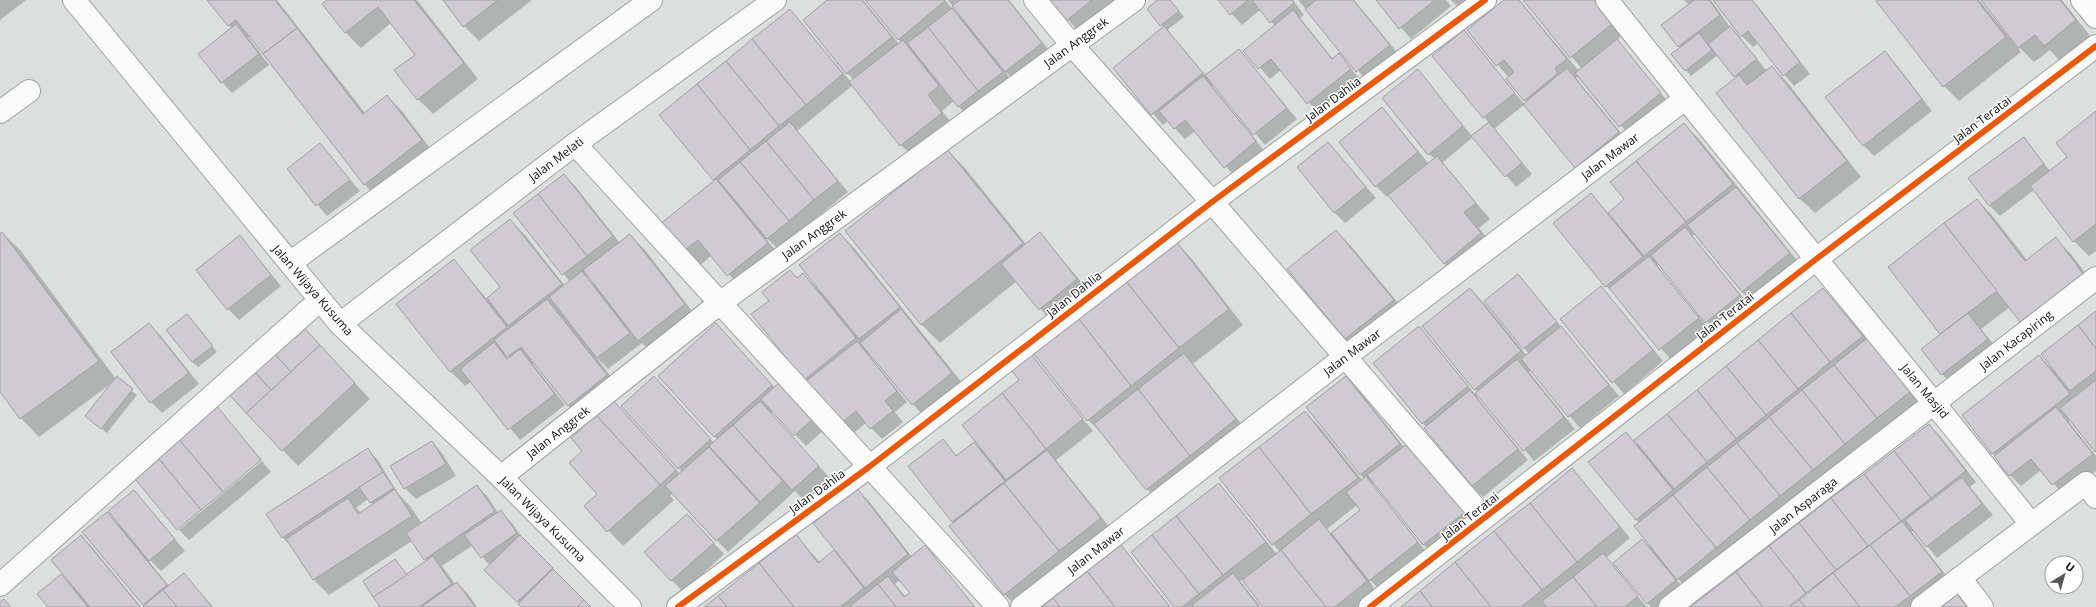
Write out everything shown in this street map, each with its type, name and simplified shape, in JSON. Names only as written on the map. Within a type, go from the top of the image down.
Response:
[{"type":"street","name":"Jalan Wijaya Kusuma","points":[[74,0],[340,324],[501,476],[630,607]]},
{"type":"street","points":[[290,263],[651,0]]},
{"type":"street","name":"Jalan Melati","points":[[340,324],[575,144],[776,0]]},
{"type":"street","points":[[1035,0],[1072,45],[1212,202],[1484,518]]},
{"type":"street","name":"Jalan Anggrek","points":[[501,476],[720,303],[1134,0]]},
{"type":"street","name":"Jalan Dahlia","points":[[678,607],[869,467],[1212,202],[1485,0]]},
{"type":"street","name":"Jalan Masjid","points":[[1606,0],[1684,99],[1815,260],[1935,402],[2031,524]]},
{"type":"street","points":[[2082,0],[2096,17]]},
{"type":"street","name":"Jalan Teratai","points":[[1370,607],[1815,260],[2096,46]]},
{"type":"street","points":[[0,112],[28,91]]},
{"type":"street","name":"Jalan Mawar","points":[[1022,607],[1684,99]]},
{"type":"street","points":[[575,144],[998,607]]},
{"type":"street","name":"Jalan Kacapiring","points":[[1935,402],[2096,278]]},
{"type":"street","points":[[0,585],[320,300]]},
{"type":"street","name":"Jalan Asparaga","points":[[1670,607],[1935,402]]},
{"type":"street","points":[[1922,607],[2031,524],[2093,485]]},
{"type":"street","points":[[1960,578],[1982,607]]},
{"type":"building","points":[[207,0],[275,0],[297,28],[263,54],[236,20],[228,26]]},
{"type":"building","points":[[326,0],[414,0],[464,63],[417,100],[394,70],[415,55],[378,7],[345,33],[322,4]]},
{"type":"building","points":[[443,0],[498,0],[463,27]]},
{"type":"building","points":[[827,0],[862,0],[892,37],[846,74],[803,20]]},
{"type":"building","points":[[865,0],[944,0],[945,1],[898,40]]},
{"type":"building","points":[[960,0],[1008,0],[1042,43],[1005,72],[952,6]]},
{"type":"building","points":[[1049,0],[1092,0],[1066,21]]},
{"type":"building","points":[[1157,0],[1170,0],[1179,11],[1160,26],[1147,9]]},
{"type":"building","points":[[1218,0],[1248,0],[1230,15]]},
{"type":"building","points":[[1252,0],[1292,0],[1294,3],[1270,23]]},
{"type":"building","points":[[1316,0],[1353,0],[1390,45],[1356,72],[1305,9]]},
{"type":"building","points":[[1376,0],[1435,0],[1399,29]]},
{"type":"building","points":[[1504,0],[1519,0],[1567,59],[1555,68],[1558,73],[1524,101],[1506,79],[1514,72],[1504,60],[1496,66],[1467,30]]},
{"type":"building","points":[[1523,0],[1594,0],[1613,23],[1570,58]]},
{"type":"building","points":[[1694,0],[1709,0],[1720,15],[1678,47],[1661,25]]},
{"type":"building","points":[[1713,0],[1752,0],[1800,62],[1783,76],[1748,31],[1741,37]]},
{"type":"building","points":[[1977,0],[2006,37],[1943,87],[1876,1]]},
{"type":"building","points":[[1981,0],[2060,0],[2076,20],[2044,46],[2035,35],[2018,48]]},
{"type":"building","points":[[952,8],[1003,72],[978,91],[928,27]]},
{"type":"building","points":[[790,9],[843,74],[806,105],[752,39]]},
{"type":"building","points":[[1293,10],[1332,59],[1339,53],[1351,69],[1307,104],[1271,59],[1258,69],[1243,51]]},
{"type":"building","points":[[236,24],[259,54],[221,83],[198,54]]},
{"type":"building","points":[[1164,26],[1203,73],[1151,115],[1113,68]]},
{"type":"building","points":[[1730,26],[1757,59],[1734,77],[1708,44]]},
{"type":"building","points":[[928,27],[978,91],[958,107],[907,43]]},
{"type":"building","points":[[297,28],[363,114],[387,95],[422,140],[364,185],[263,54]]},
{"type":"building","points":[[1464,30],[1515,93],[1483,118],[1432,56]]},
{"type":"building","points":[[1699,33],[1712,50],[1685,71],[1671,54]]},
{"type":"building","points":[[752,39],[806,105],[779,126],[726,61]]},
{"type":"building","points":[[1617,39],[1661,93],[1619,127],[1575,73]]},
{"type":"building","points":[[903,40],[939,86],[928,95],[942,113],[900,146],[849,82]]},
{"type":"building","points":[[1239,49],[1287,108],[1253,135],[1205,75]]},
{"type":"building","points":[[1885,51],[1922,99],[1863,146],[1825,97]]},
{"type":"building","points":[[726,61],[779,126],[750,150],[697,84]]},
{"type":"building","points":[[1772,66],[1847,161],[1799,199],[1716,93],[1739,75],[1747,85]]},
{"type":"building","points":[[1567,68],[1619,132],[1575,168],[1523,104]]},
{"type":"building","points":[[1418,69],[1463,126],[1428,155],[1382,98]]},
{"type":"building","points":[[1203,76],[1256,141],[1224,168],[1185,120],[1174,129],[1159,111]]},
{"type":"building","points":[[697,84],[750,150],[713,180],[659,115]]},
{"type":"building","points":[[1382,107],[1418,152],[1375,187],[1339,142]]},
{"type":"building","points":[[2096,111],[2096,224],[2073,242],[2030,186],[2067,157],[2056,143]]},
{"type":"building","points":[[790,122],[838,181],[814,200],[766,141]]},
{"type":"building","points":[[1489,122],[1522,163],[1505,177],[1471,136]]},
{"type":"building","points":[[1684,123],[1733,184],[1686,222],[1636,161]]},
{"type":"building","points":[[2024,137],[2044,164],[1989,206],[1968,178]]},
{"type":"building","points":[[766,141],[814,200],[789,221],[740,162]]},
{"type":"building","points":[[1328,142],[1366,187],[1334,213],[1297,167]]},
{"type":"building","points":[[320,143],[350,180],[316,206],[287,169]]},
{"type":"building","points":[[947,149],[1023,243],[921,325],[845,231]]},
{"type":"building","points":[[1437,156],[1476,203],[1464,212],[1481,233],[1444,264],[1388,195]]},
{"type":"building","points":[[1636,161],[1686,222],[1644,256],[1608,213],[1624,199],[1610,182]]},
{"type":"building","points":[[740,162],[789,221],[767,239],[718,180]]},
{"type":"building","points":[[564,174],[613,236],[587,256],[538,194]]},
{"type":"building","points":[[716,179],[768,243],[727,276],[698,240],[682,252],[659,225]]},
{"type":"building","points":[[1736,187],[1790,253],[1742,292],[1687,225]]},
{"type":"building","points":[[1591,193],[1643,257],[1605,287],[1553,223]]},
{"type":"building","points":[[538,194],[587,256],[562,275],[513,213]]},
{"type":"building","points":[[1977,199],[2025,261],[2056,237],[2083,274],[2020,322],[1944,223]]},
{"type":"building","points":[[510,219],[562,284],[508,326],[487,298],[500,287],[470,250]]},
{"type":"building","points":[[1944,223],[1997,291],[1940,334],[1888,267]]},
{"type":"building","points":[[1685,227],[1740,295],[1705,323],[1651,255]]},
{"type":"building","points":[[1336,230],[1394,300],[1345,339],[1287,269]]},
{"type":"building","points":[[2,232],[99,361],[20,419],[0,392],[0,234]]},
{"type":"building","points":[[1040,232],[1077,279],[1039,310],[1001,264]]},
{"type":"building","points":[[840,233],[900,307],[859,339],[799,265]]},
{"type":"building","points":[[630,234],[685,304],[638,341],[583,270]]},
{"type":"building","points":[[240,235],[271,275],[227,310],[196,270]]},
{"type":"building","points":[[1176,241],[1229,309],[1179,348],[1126,281]]},
{"type":"building","points":[[1649,256],[1699,318],[1659,350],[1609,288]]},
{"type":"building","points":[[454,259],[507,327],[450,372],[396,304]]},
{"type":"building","points":[[790,270],[797,278],[803,273],[856,338],[804,380],[751,314],[769,301],[762,292]]},
{"type":"building","points":[[582,271],[630,333],[597,358],[549,297]]},
{"type":"building","points":[[1518,274],[1557,322],[1523,349],[1484,301]]},
{"type":"building","points":[[1126,281],[1179,348],[1131,386],[1078,318]]},
{"type":"building","points":[[1601,286],[1653,350],[1612,383],[1560,319]]},
{"type":"building","points":[[1470,288],[1521,351],[1474,390],[1422,326]]},
{"type":"building","points":[[1823,288],[1863,336],[1830,362],[1791,313]]},
{"type":"building","points":[[547,299],[607,375],[568,406],[521,347],[507,357],[494,340]]},
{"type":"building","points":[[901,309],[952,373],[912,405],[860,343]]},
{"type":"building","points":[[2096,311],[2096,349],[2078,325]]},
{"type":"building","points":[[1791,313],[1830,362],[1798,389],[1758,340]]},
{"type":"building","points":[[1968,313],[1988,339],[1941,375],[1921,349]]},
{"type":"building","points":[[187,314],[213,346],[192,362],[166,330]]},
{"type":"building","points":[[1078,318],[1131,386],[1087,421],[1033,353]]},
{"type":"building","points":[[149,323],[189,373],[150,403],[111,352]]},
{"type":"building","points":[[716,323],[772,385],[714,437],[658,376]]},
{"type":"building","points":[[301,324],[320,345],[291,372],[272,351]]},
{"type":"building","points":[[2078,325],[2096,349],[2096,371],[2070,391],[2041,354]]},
{"type":"building","points":[[1419,326],[1468,386],[1422,424],[1373,363]]},
{"type":"building","points":[[1561,326],[1609,385],[1568,417],[1521,359]]},
{"type":"building","points":[[1867,338],[1910,392],[1877,418],[1834,365]]},
{"type":"building","points":[[1758,340],[1798,389],[1766,415],[1726,366]]},
{"type":"building","points":[[857,341],[897,391],[885,401],[893,411],[870,429],[856,411],[840,424],[805,382]]},
{"type":"building","points":[[494,342],[507,359],[520,349],[555,394],[508,430],[460,369]]},
{"type":"building","points":[[320,345],[355,383],[282,451],[246,413]]},
{"type":"building","points":[[272,351],[291,372],[271,390],[252,369]]},
{"type":"building","points":[[1184,353],[1236,419],[1190,456],[1138,389]]},
{"type":"building","points":[[1031,354],[1083,419],[1046,449],[1002,393],[1019,380],[1011,370]]},
{"type":"building","points":[[2039,355],[2070,394],[1992,454],[1962,415]]},
{"type":"building","points":[[1517,359],[1564,417],[1523,451],[1475,393]]},
{"type":"building","points":[[1834,365],[1877,418],[1845,444],[1802,390]]},
{"type":"building","points":[[1726,366],[1766,415],[1736,439],[1697,390]]},
{"type":"building","points":[[252,369],[271,390],[246,413],[227,392]]},
{"type":"building","points":[[117,376],[133,389],[101,429],[85,416]]},
{"type":"building","points":[[654,376],[711,439],[678,469],[621,406]]},
{"type":"building","points":[[1346,376],[1400,444],[1360,475],[1306,407]]},
{"type":"building","points":[[783,379],[816,416],[794,436],[761,399]]},
{"type":"building","points":[[2096,380],[2096,451],[2095,452],[2060,408]]},
{"type":"building","points":[[1138,389],[1190,456],[1146,490],[1094,424]]},
{"type":"building","points":[[1470,390],[1518,449],[1472,486],[1424,428]]},
{"type":"building","points":[[1697,390],[1736,439],[1707,462],[1667,414]]},
{"type":"building","points":[[1802,390],[1845,444],[1813,470],[1769,417]]},
{"type":"building","points":[[1002,393],[1046,449],[1006,480],[962,425]]},
{"type":"building","points":[[613,400],[676,470],[660,485],[596,415]]},
{"type":"building","points":[[760,401],[819,466],[792,490],[733,425]]},
{"type":"building","points":[[216,405],[261,460],[223,492],[177,437]]},
{"type":"building","points":[[2056,407],[2093,454],[2052,485],[2031,459],[2009,476],[1994,456]]},
{"type":"building","points":[[1305,411],[1358,478],[1311,514],[1259,447]]},
{"type":"building","points":[[1667,414],[1707,462],[1674,489],[1634,440]]},
{"type":"building","points":[[596,415],[660,485],[607,532],[584,506],[597,494],[569,463],[582,451],[571,438]]},
{"type":"building","points":[[1769,417],[1813,470],[1780,496],[1737,443]]},
{"type":"building","points":[[1929,424],[1966,471],[1931,498],[1894,451]]},
{"type":"building","points":[[733,425],[783,481],[760,502],[709,446]]},
{"type":"building","points":[[1626,432],[1673,490],[1636,520],[1588,462]]},
{"type":"building","points":[[177,437],[223,492],[201,510],[155,454]]},
{"type":"building","points":[[943,439],[956,456],[974,442],[1005,481],[952,522],[908,466]]},
{"type":"building","points":[[1412,440],[1468,510],[1423,545],[1367,475]]},
{"type":"building","points":[[432,441],[446,464],[404,489],[390,466]]},
{"type":"building","points":[[1737,443],[1780,496],[1750,520],[1707,467]]},
{"type":"building","points":[[709,447],[760,503],[716,541],[665,486]]},
{"type":"building","points":[[1259,447],[1311,514],[1272,545],[1219,478]]},
{"type":"building","points":[[368,448],[383,472],[282,538],[266,514]]},
{"type":"building","points":[[1047,450],[1101,518],[1059,551],[1004,483]]},
{"type":"building","points":[[1894,451],[1931,498],[1901,521],[1864,474]]},
{"type":"building","points":[[155,454],[201,510],[177,530],[131,474]]},
{"type":"building","points":[[1707,467],[1750,520],[1716,548],[1673,495]]},
{"type":"building","points":[[1572,468],[1620,527],[1577,562],[1530,503]]},
{"type":"building","points":[[383,472],[394,488],[370,503],[359,487]]},
{"type":"building","points":[[1864,474],[1901,521],[1868,546],[1831,498]]},
{"type":"building","points":[[1366,476],[1418,542],[1369,581],[1331,533],[1360,510],[1346,492]]},
{"type":"building","points":[[1962,477],[1982,504],[1926,547],[1905,520]]},
{"type":"building","points":[[1004,483],[1059,551],[1004,595],[949,526]]},
{"type":"building","points":[[1219,483],[1266,542],[1223,575],[1176,516]]},
{"type":"building","points":[[477,485],[495,511],[424,560],[406,533]]},
{"type":"building","points":[[857,488],[908,554],[865,588],[813,523]]},
{"type":"building","points":[[395,489],[412,516],[313,580],[286,539],[348,498],[358,514]]},
{"type":"building","points":[[134,490],[175,539],[149,561],[108,511]]},
{"type":"building","points":[[1673,495],[1716,548],[1677,580],[1634,526]]},
{"type":"building","points":[[1831,498],[1868,546],[1836,570],[1799,523]]},
{"type":"building","points":[[1530,503],[1577,562],[1542,590],[1494,531]]},
{"type":"building","points":[[501,510],[517,533],[481,558],[464,535]]},
{"type":"building","points":[[107,512],[167,585],[143,605],[82,532]]},
{"type":"building","points":[[687,514],[714,543],[671,581],[644,552]]},
{"type":"building","points":[[1176,516],[1223,575],[1199,594],[1152,535]]},
{"type":"building","points":[[1319,519],[1367,581],[1335,607],[1326,607],[1281,550]]},
{"type":"building","points":[[1902,521],[1942,572],[1910,596],[1870,545]]},
{"type":"building","points":[[1799,523],[1836,570],[1806,593],[1769,546]]},
{"type":"building","points":[[1494,531],[1542,590],[1521,607],[1491,607],[1455,562]]},
{"type":"building","points":[[796,534],[818,563],[834,550],[864,588],[840,607],[794,607],[759,563]]},
{"type":"building","points":[[81,535],[140,607],[90,607],[51,560]]},
{"type":"building","points":[[520,535],[553,568],[517,602],[484,570]]},
{"type":"building","points":[[1152,535],[1199,594],[1182,607],[1174,607],[1131,552]]},
{"type":"building","points":[[1642,539],[1676,580],[1647,604],[1613,563]]},
{"type":"building","points":[[925,545],[974,606],[973,607],[896,607],[878,584],[888,576],[904,597],[910,593],[892,572]]},
{"type":"building","points":[[1121,545],[1170,607],[1115,607],[1087,571]]},
{"type":"building","points":[[1870,545],[1910,596],[1895,607],[1860,607],[1833,573]]},
{"type":"building","points":[[1769,546],[1806,593],[1788,607],[1763,607],[1736,572]]},
{"type":"building","points":[[1281,550],[1326,607],[1263,607],[1242,580]]},
{"type":"building","points":[[1603,553],[1638,596],[1625,607],[1597,607],[1573,577]]},
{"type":"building","points":[[433,556],[452,584],[419,607],[380,607],[373,597]]},
{"type":"building","points":[[395,559],[407,575],[373,597],[363,581]]},
{"type":"building","points":[[1455,562],[1491,607],[1432,607],[1420,591]]},
{"type":"building","points":[[759,563],[794,607],[727,607],[718,596]]},
{"type":"building","points":[[553,569],[584,600],[577,607],[521,607],[518,604]]},
{"type":"building","points":[[1087,571],[1115,607],[1060,607],[1053,598]]},
{"type":"building","points":[[1736,572],[1763,607],[1690,607]]},
{"type":"building","points":[[184,573],[212,607],[177,607],[163,590]]},
{"type":"building","points":[[1233,573],[1259,607],[1194,607],[1192,605]]},
{"type":"building","points":[[1833,573],[1860,607],[1805,607],[1799,600]]},
{"type":"building","points":[[61,574],[88,607],[48,607],[37,594]]},
{"type":"building","points":[[1573,577],[1597,607],[1547,607],[1542,601]]},
{"type":"building","points":[[457,582],[475,607],[421,607]]},
{"type":"building","points":[[878,584],[896,607],[849,607]]},
{"type":"building","points":[[163,590],[177,607],[143,606]]},
{"type":"building","points":[[1420,591],[1432,607],[1401,607]]},
{"type":"building","points":[[1957,594],[1967,607],[1940,607]]},
{"type":"building","points":[[718,596],[727,607],[704,607]]},
{"type":"building","points":[[1053,598],[1060,607],[1042,607]]},
{"type":"building","points":[[4,599],[11,607],[0,607],[0,602]]},
{"type":"building","points":[[584,600],[591,607],[577,607]]},
{"type":"building","points":[[1799,600],[1805,607],[1790,607]]},
{"type":"cycle path","points":[[678,607],[869,467],[1212,202],[1485,0]]},
{"type":"cycle path","points":[[1370,607],[1815,260],[2096,46]]}]
